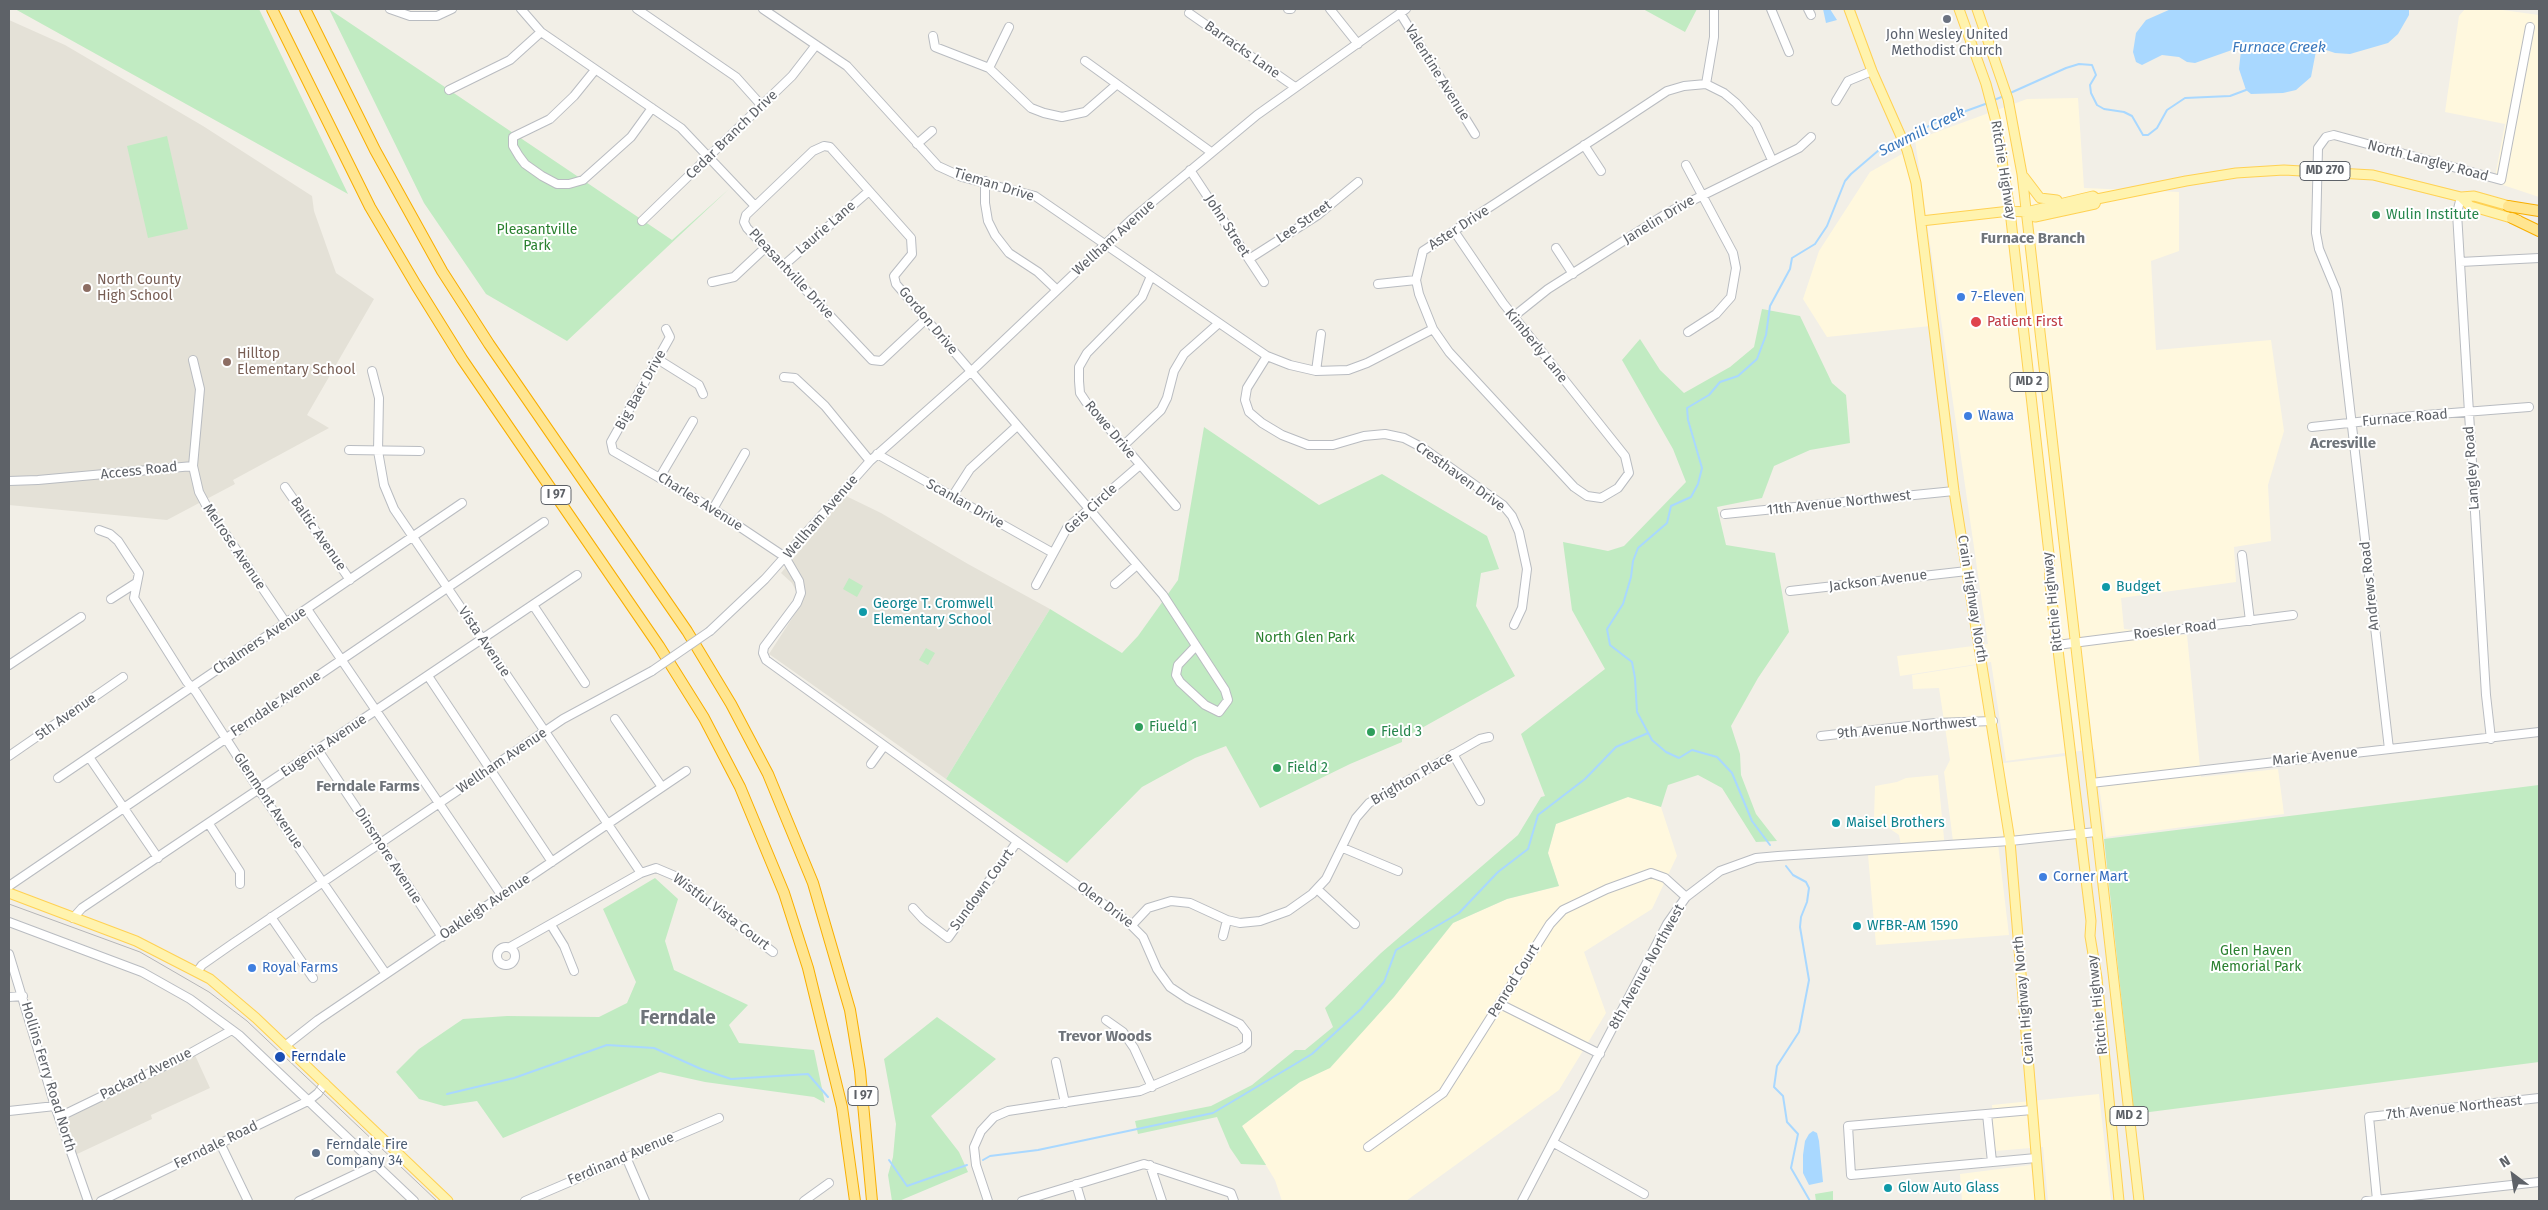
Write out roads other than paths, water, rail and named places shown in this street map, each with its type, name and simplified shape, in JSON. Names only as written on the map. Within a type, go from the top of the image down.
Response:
[{"type":"highway","name":"I 97","points":[[272,9],[370,207],[416,285],[462,359],[660,646],[704,718],[728,764],[770,858],[797,931],[829,1047],[848,1146],[855,1201]]},
{"type":"highway","name":"I 97","points":[[304,9],[396,192],[442,271],[489,344],[687,630],[731,704],[768,774],[813,883],[845,992],[860,1071],[872,1201]]},
{"type":"highway","points":[[2508,206],[2539,211]]},
{"type":"highway","points":[[2512,218],[2539,232]]},
{"type":"highway","points":[[848,1146],[848,1201]]},
{"type":"main road","name":"Crain Highway North","points":[[1849,9],[1872,71],[1907,150],[1916,183],[1954,491],[1993,722],[2010,841],[2040,1201]]},
{"type":"main road","name":"Ritchie Highway","points":[[1959,9],[1992,107],[2010,211],[2078,834],[2091,921],[2090,936],[2097,978],[2119,1201]]},
{"type":"main road","name":"Ritchie Highway","points":[[1977,9],[2007,95],[2022,174],[2139,1201]]},
{"type":"main road","name":"MD 270","points":[[1921,221],[2010,211],[2026,212],[2093,196],[2097,199],[2221,175],[2268,170],[2316,170],[2392,179],[2462,197],[2474,196],[2539,215]]},
{"type":"main road","points":[[2022,174],[2036,194],[2044,200],[2080,199]]},
{"type":"main road","name":"MD 270","points":[[2462,197],[2470,206],[2539,227]]},
{"type":"main road","name":"MD 270","points":[[2026,212],[2035,216],[2095,204],[2097,199]]},
{"type":"main road","points":[[9,893],[136,942],[197,972],[237,1001],[448,1201]]},
{"type":"street","points":[[390,9],[408,16],[437,16],[452,9]]},
{"type":"street","name":"Pleasantville Drive","points":[[521,9],[541,32],[681,128],[710,156],[755,206],[746,215],[744,222],[783,266],[876,362],[881,361],[926,319]]},
{"type":"street","points":[[637,9],[736,77],[762,106]]},
{"type":"street","name":"Tieman Drive","points":[[763,9],[847,66],[938,166],[962,177],[985,181],[1035,196],[1106,243],[1267,356],[1290,365],[1316,371],[1348,370],[1367,363],[1433,329]]},
{"type":"street","points":[[1330,9],[1358,44]]},
{"type":"street","points":[[1714,9],[1714,37],[1706,84],[1724,92],[1751,118],[1772,160]]},
{"type":"street","points":[[1771,9],[1789,52]]},
{"type":"street","name":"Wellham Avenue","points":[[197,972],[203,963],[380,845],[544,732],[578,710],[652,671],[710,631],[749,596],[877,454],[971,372],[1106,243],[1211,152],[1295,87],[1403,11]]},
{"type":"street","name":"Valentine Avenue","points":[[1403,11],[1475,134]]},
{"type":"street","name":"Barracks Lane","points":[[1189,13],[1295,87]]},
{"type":"street","points":[[989,68],[1008,27]]},
{"type":"street","name":"North Langley Road","points":[[2316,170],[2321,141],[2334,135],[2501,180],[2530,27]]},
{"type":"street","points":[[449,90],[510,60],[541,32]]},
{"type":"street","points":[[933,36],[935,47],[989,68],[1031,108],[1062,116],[1085,112],[1116,84]]},
{"type":"street","name":"Cedar Branch Drive","points":[[642,221],[792,76],[816,45]]},
{"type":"street","points":[[1085,61],[1211,152]]},
{"type":"street","points":[[595,70],[574,96],[550,119],[513,137],[513,146],[519,156],[525,164],[542,176],[557,184],[569,184],[583,180],[631,137],[652,108]]},
{"type":"street","points":[[1836,101],[1848,81],[1872,71]]},
{"type":"street","name":"Aster Drive","points":[[1416,280],[1424,251],[1667,90],[1706,84]]},
{"type":"street","points":[[917,144],[932,131]]},
{"type":"street","name":"Janelin Drive","points":[[1513,317],[1548,289],[1669,212],[1799,148],[1811,137]]},
{"type":"street","points":[[1584,145],[1601,171]]},
{"type":"street","name":"Gordon Drive","points":[[755,206],[813,151],[824,146],[830,147],[911,238],[912,254],[894,276],[896,284],[1163,595],[1225,690],[1228,700],[1219,712],[1205,705],[1180,682],[1176,674],[1178,665],[1196,646]]},
{"type":"street","points":[[1686,165],[1733,254],[1736,268],[1732,296],[1716,314],[1688,332]]},
{"type":"street","name":"John Street","points":[[1190,170],[1264,282]]},
{"type":"street","name":"Andrews Road","points":[[2316,170],[2316,237],[2322,261],[2336,290],[2389,749]]},
{"type":"street","points":[[985,181],[986,212],[995,235],[1009,253],[1038,272],[1057,290]]},
{"type":"street","name":"Lee Street","points":[[1248,259],[1318,215],[1358,182]]},
{"type":"street","name":"Laurie Lane","points":[[783,266],[869,191]]},
{"type":"street","name":"Langley Road","points":[[2462,197],[2457,213],[2491,739]]},
{"type":"street","name":"Kimberly Lane","points":[[1433,329],[1466,372],[1574,487],[1587,496],[1601,498],[1618,488],[1629,473],[1625,456],[1513,317],[1454,231]]},
{"type":"street","points":[[712,282],[734,277],[766,247]]},
{"type":"street","points":[[1556,248],[1573,274]]},
{"type":"street","points":[[2460,262],[2539,258]]},
{"type":"street","name":"Rowe Drive","points":[[1151,276],[1142,297],[1087,353],[1079,368],[1080,393],[1176,506]]},
{"type":"street","points":[[1378,284],[1416,280],[1433,329]]},
{"type":"street","points":[[1124,445],[1160,410],[1167,398],[1174,371],[1184,354],[1219,323]]},
{"type":"street","name":"Big Baer Drive","points":[[613,450],[611,442],[659,360],[670,337],[666,329]]},
{"type":"street","points":[[1316,371],[1321,334]]},
{"type":"street","name":"Cresthaven Drive","points":[[1267,356],[1247,388],[1245,400],[1249,412],[1262,423],[1282,435],[1308,445],[1333,445],[1364,436],[1385,434],[1404,438],[1423,448],[1503,505],[1512,516],[1519,532],[1526,569],[1522,608],[1514,625]]},
{"type":"street","name":"Access Road","points":[[9,480],[47,480],[192,466],[200,390],[193,360]]},
{"type":"street","points":[[659,360],[699,385],[703,394]]},
{"type":"street","name":"Vista Avenue","points":[[372,371],[379,398],[378,451],[384,485],[394,510],[607,824]]},
{"type":"street","points":[[784,377],[795,378],[825,406],[870,461]]},
{"type":"street","name":"Furnace Road","points":[[2312,427],[2529,407]]},
{"type":"street","points":[[660,476],[693,421]]},
{"type":"street","points":[[952,497],[970,469],[1017,426]]},
{"type":"street","points":[[349,450],[420,451]]},
{"type":"street","name":"Charles Avenue","points":[[613,450],[660,476],[785,557]]},
{"type":"street","points":[[713,509],[745,453]]},
{"type":"street","name":"Scanlan Drive","points":[[877,454],[1053,553]]},
{"type":"street","name":"Geis Circle","points":[[1036,585],[1067,528],[1140,465]]},
{"type":"street","name":"Melrose Avenue","points":[[192,466],[199,492],[206,505],[286,623]]},
{"type":"street","name":"Baltic Avenue","points":[[285,487],[350,580]]},
{"type":"street","name":"11th Avenue Northwest","points":[[1725,514],[1954,491]]},
{"type":"street","name":"Chalmers Avenue","points":[[58,778],[414,538],[462,503]]},
{"type":"street","name":"Ferndale Avenue","points":[[9,886],[544,522]]},
{"type":"street","name":"Glenmont Avenue","points":[[99,530],[110,534],[118,540],[139,573],[134,598],[259,790],[386,974]]},
{"type":"street","points":[[2242,555],[2250,621]]},
{"type":"street","name":"Olen Drive","points":[[785,557],[799,581],[801,593],[797,603],[764,646],[764,657],[1132,925],[1143,937],[1157,970],[1170,987],[1188,999],[1240,1024],[1246,1029],[1248,1036],[1247,1044],[1242,1048],[1152,1087],[1134,1092],[1008,1111],[994,1117],[985,1125],[978,1136],[974,1152],[988,1201]]},
{"type":"street","points":[[1115,584],[1137,565]]},
{"type":"street","name":"Jackson Avenue","points":[[1790,591],[1967,571]]},
{"type":"street","name":"Eugenia Avenue","points":[[73,918],[82,908],[577,575]]},
{"type":"street","points":[[111,599],[136,584]]},
{"type":"street","points":[[533,605],[585,682]]},
{"type":"street","points":[[307,609],[502,896]]},
{"type":"street","name":"Roesler Road","points":[[2057,645],[2293,615]]},
{"type":"street","points":[[9,665],[81,617]]},
{"type":"street","points":[[428,676],[552,862]]},
{"type":"street","name":"5th Avenue","points":[[9,756],[123,677]]},
{"type":"street","points":[[615,719],[662,787]]},
{"type":"street","name":"9th Avenue Northwest","points":[[1821,736],[1935,723],[1993,722]]},
{"type":"street","name":"Marie Avenue","points":[[2091,783],[2491,739],[2539,732]]},
{"type":"street","name":"Brighton Place","points":[[1132,925],[1148,908],[1178,901],[1196,905],[1227,920],[1247,923],[1268,919],[1294,907],[1317,889],[1330,873],[1356,818],[1369,803],[1480,739],[1489,737]]},
{"type":"street","points":[[871,764],[884,746]]},
{"type":"street","name":"Dinsmore Avenue","points":[[318,750],[442,937]]},
{"type":"street","points":[[1453,754],[1480,801]]},
{"type":"street","points":[[89,757],[158,858]]},
{"type":"street","name":"Oakleigh Avenue","points":[[285,1046],[318,1020],[686,770]]},
{"type":"street","points":[[208,824],[240,872],[240,884]]},
{"type":"street","points":[[607,824],[641,873]]},
{"type":"street","name":"8th Avenue Northwest","points":[[1522,1201],[1667,924],[1686,898],[1720,871],[1756,858],[2010,841],[2096,832]]},
{"type":"street","name":"Sundown Court","points":[[914,908],[923,919],[948,938],[1017,842]]},
{"type":"street","points":[[1342,848],[1398,871]]},
{"type":"street","name":"Wistful Vista Court","points":[[510,947],[641,873],[656,868],[675,876],[773,952]]},
{"type":"street","name":"Penrod Court","points":[[1368,1147],[1443,1093],[1550,924],[1574,904],[1651,873],[1665,878],[1686,898]]},
{"type":"street","points":[[1317,889],[1355,924]]},
{"type":"street","points":[[271,917],[313,978]]},
{"type":"street","points":[[1223,936],[1227,920]]},
{"type":"street","points":[[9,922],[153,977],[177,990],[232,1030],[414,1201]]},
{"type":"street","points":[[551,925],[564,946],[574,971]]},
{"type":"street","name":"Hollins Ferry Road North","points":[[9,954],[55,1106],[88,1201]]},
{"type":"street","points":[[9,997],[23,996]]},
{"type":"street","points":[[1500,1004],[1600,1054]]},
{"type":"street","points":[[1106,1020],[1123,1032],[1134,1048],[1152,1087]]},
{"type":"street","name":"Packard Avenue","points":[[59,1116],[187,1055],[232,1030]]},
{"type":"street","points":[[1056,1062],[1066,1103]]},
{"type":"street","name":"Ferndale Road","points":[[101,1201],[308,1101],[320,1091],[325,1083]]},
{"type":"street","name":"7th Avenue Northeast","points":[[2377,1200],[2369,1117],[2539,1098]]},
{"type":"street","points":[[9,1111],[55,1106]]},
{"type":"street","points":[[2032,1110],[1848,1126],[1851,1175],[2036,1158]]},
{"type":"street","points":[[1987,1114],[1992,1162]]},
{"type":"street","name":"Ferdinand Avenue","points":[[524,1201],[719,1118]]},
{"type":"street","points":[[220,1143],[248,1201]]},
{"type":"street","points":[[1554,1143],[1644,1194]]},
{"type":"street","points":[[626,1157],[646,1201]]},
{"type":"street","points":[[299,1201],[375,1164]]},
{"type":"street","points":[[1022,1201],[1138,1164],[1150,1165],[1231,1193],[1234,1201]]},
{"type":"street","points":[[1150,1165],[1162,1201]]},
{"type":"street","points":[[2366,1201],[2539,1182]]},
{"type":"street","points":[[804,1201],[828,1183]]},
{"type":"street","points":[[1076,1184],[1081,1201]]},
{"type":"water","points":[[1823,9],[1830,9],[1837,20],[1826,23]]},
{"type":"water","name":"Furnace Creek","points":[[2171,9],[2409,9],[2409,15],[2398,34],[2388,43],[2350,54],[2335,53],[2323,49],[2316,51],[2311,77],[2296,90],[2283,93],[2251,94],[2246,90],[2239,69],[2241,50],[2232,50],[2195,63],[2187,62],[2179,57],[2162,55],[2142,65],[2136,62],[2133,52],[2136,33],[2146,20]]},
{"type":"water","points":[[1813,1131],[1817,1133],[1819,1141],[1823,1182],[1809,1185],[1803,1173],[1803,1155],[1805,1141]]},
{"type":"waterway","name":"Sawmill Creek","points":[[2008,94],[2066,68],[2079,64],[2092,65],[2096,75],[2090,85],[2091,93],[2097,105],[2104,109],[2124,112],[2132,116],[2143,135],[2148,135],[2157,128],[2167,110],[2185,98],[2230,96],[2246,90]]},
{"type":"waterway","name":"Sawmill Creek","points":[[1994,100],[2004,96]]},
{"type":"waterway","name":"Sawmill Creek","points":[[1905,138],[1941,120],[1988,103]]},
{"type":"waterway","name":"Sawmill Creek","points":[[1770,845],[1752,821],[1732,773],[1717,757],[1692,750],[1679,758],[1666,752],[1652,740],[1637,712],[1632,662],[1610,645],[1607,629],[1623,604],[1638,548],[1667,523],[1671,506],[1691,497],[1698,484],[1702,468],[1688,420],[1687,408],[1709,395],[1720,382],[1738,376],[1757,359],[1766,335],[1770,306],[1790,269],[1792,258],[1815,244],[1827,226],[1845,181],[1851,174],[1879,150],[1898,140]]},
{"type":"waterway","points":[[983,1160],[990,1156],[1038,1150],[1213,1113],[1312,1054],[1361,1009],[1384,982],[1396,950],[1459,913],[1498,872],[1528,849],[1538,815],[1585,779],[1616,747],[1648,733]]},
{"type":"waterway","name":"Sawmill Creek","points":[[1786,866],[1793,875],[1806,882],[1809,888],[1800,927],[1809,980],[1799,1032],[1777,1066],[1774,1087],[1783,1096],[1787,1122],[1798,1134],[1791,1168],[1810,1201]]},
{"type":"waterway","points":[[447,1094],[514,1078],[607,1045],[654,1048],[701,1069],[731,1079],[808,1074],[828,1097]]},
{"type":"waterway","points":[[889,1160],[907,1186],[967,1165]]},
{"type":"tram line","points":[[9,904],[140,952],[209,992],[247,1021],[437,1201]]},
{"type":"place","name":"John Wesley United Methodist Church","points":[[1947,19]]},
{"type":"place","name":"Wulin Institute","points":[[2376,215]]},
{"type":"place","name":"North County High School","points":[[87,288]]},
{"type":"place","name":"7-Eleven","points":[[1961,297]]},
{"type":"place","name":"Patient First","points":[[1976,322]]},
{"type":"place","name":"Hilltop Elementary School","points":[[227,362]]},
{"type":"place","name":"Wawa","points":[[1968,416]]},
{"type":"place","name":"Budget","points":[[2106,587]]},
{"type":"place","name":"George T. Cromwell Elementary School","points":[[863,612]]},
{"type":"place","name":"Fiueld 1","points":[[1139,727]]},
{"type":"place","name":"Field 3","points":[[1371,732]]},
{"type":"place","name":"Field 2","points":[[1277,768]]},
{"type":"place","name":"Maisel Brothers","points":[[1836,823]]},
{"type":"place","name":"Corner Mart","points":[[2043,877]]},
{"type":"place","name":"WFBR-AM 1590","points":[[1857,926]]},
{"type":"place","name":"Royal Farms","points":[[252,968]]},
{"type":"place","name":"Ferndale","points":[[280,1057]]},
{"type":"place","name":"Ferndale Fire Company 34","points":[[316,1153]]},
{"type":"place","name":"Glow Auto Glass","points":[[1888,1188]]},
{"type":"district","name":"Furnace Branch","points":[[2033,239]]},
{"type":"district","name":"Acresville","points":[[2343,444]]},
{"type":"district","name":"Ferndale Farms","points":[[368,787]]},
{"type":"district","name":"Ferndale","points":[[678,1019]]},
{"type":"district","name":"Trevor Woods","points":[[1105,1037]]},
{"type":"park label","name":"Pleasantville Park","points":[[537,238]]},
{"type":"park label","name":"North Glen Park","points":[[1305,638]]},
{"type":"park label","name":"Glen Haven Memorial Park","points":[[2256,960]]}]
